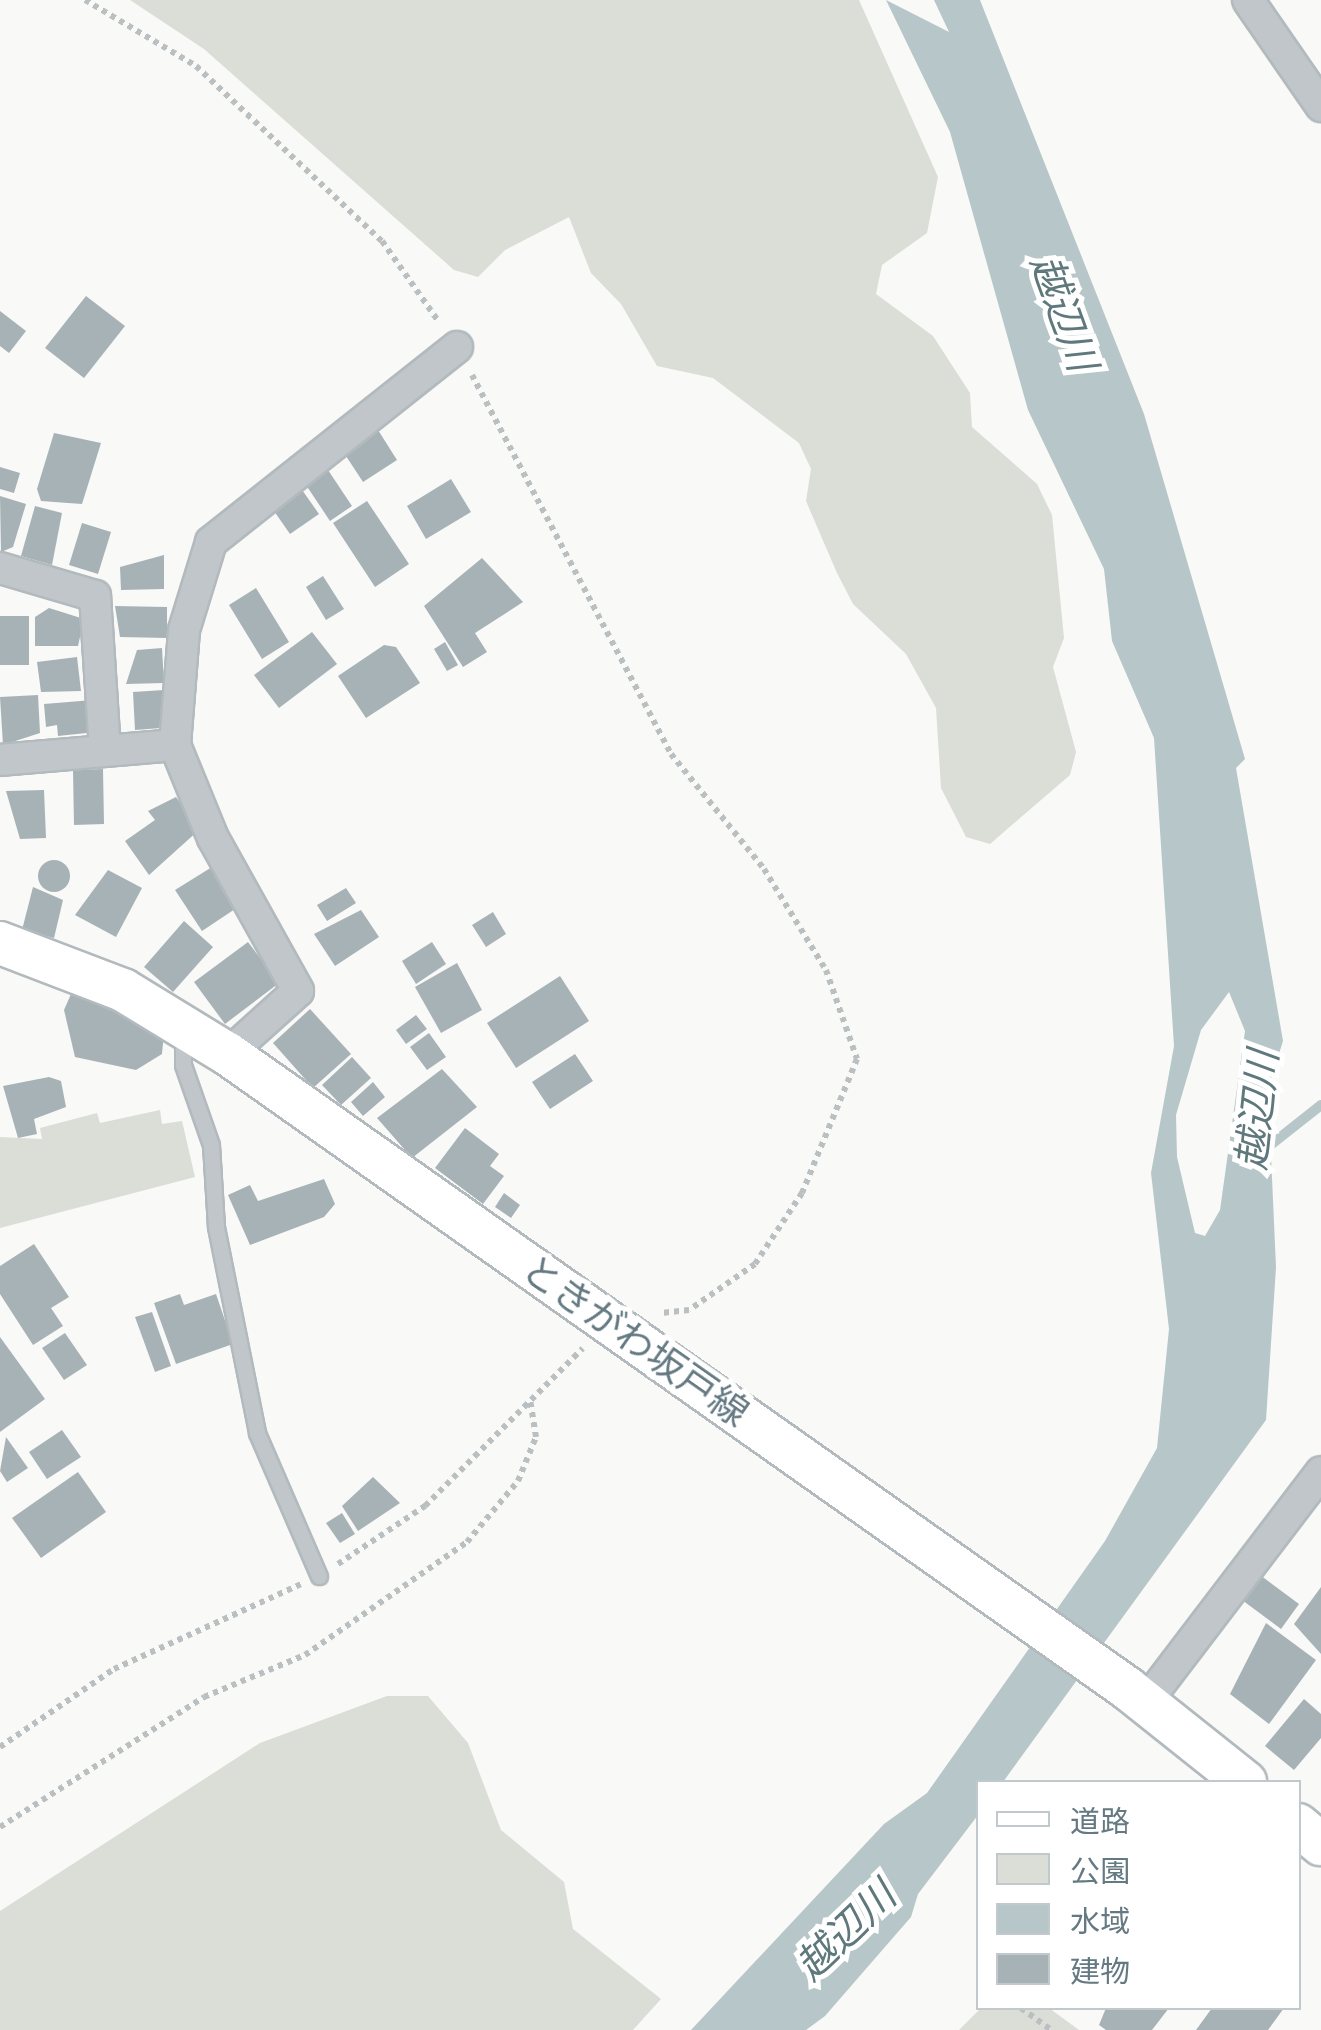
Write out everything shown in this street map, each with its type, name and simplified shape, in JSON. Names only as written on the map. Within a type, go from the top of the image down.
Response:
[{"type":"main road","name":"ときがわ坂戸線","points":[[0,943],[123,990],[228,1054],[1137,1695],[1243,1780]]},
{"type":"main road","points":[[1301,1827],[1321,1844]]},
{"type":"street","points":[[1248,0],[1321,106]]},
{"type":"street","points":[[228,1054],[298,990],[213,838],[175,745],[184,630],[211,542],[457,348]]},
{"type":"street","points":[[0,568],[95,596],[105,751]]},
{"type":"street","points":[[0,760],[175,745]]},
{"type":"street","points":[[1137,1695],[1321,1472]]},
{"type":"lane","points":[[183,1024],[183,1065],[211,1145],[216,1227],[257,1432],[319,1576]]},
{"type":"path","points":[[0,1748],[114,1669],[319,1576],[425,1506],[607,1319],[688,1310],[756,1264],[802,1193],[858,1058],[826,970],[764,869],[671,754],[457,348],[382,240],[196,66],[85,0]]},
{"type":"path","points":[[0,1827],[204,1697],[305,1655],[467,1542],[518,1481],[536,1437],[530,1400]]},
{"type":"path","points":[[1024,2010],[1051,2030]]},
{"type":"green space","points":[[130,0],[859,0],[938,177],[927,233],[882,265],[876,294],[933,336],[970,393],[972,427],[1037,484],[1052,515],[1064,638],[1053,667],[1076,752],[1070,775],[990,844],[966,837],[941,788],[936,708],[906,654],[853,604],[806,501],[811,469],[799,443],[713,378],[657,366],[621,304],[591,273],[569,217],[505,250],[478,277],[454,270],[204,49]]},
{"type":"green space","points":[[160,1110],[162,1124],[182,1121],[195,1177],[0,1228],[0,1137],[42,1139],[40,1128],[97,1113],[100,1123]]},
{"type":"green space","points":[[387,1696],[428,1696],[468,1743],[501,1830],[564,1882],[573,1929],[661,1999],[633,2030],[0,2030],[0,1911],[260,1743]]},
{"type":"green space","points":[[979,2010],[1052,2010],[1079,2030],[959,2030]]},
{"type":"water","name":"越辺川","points":[[886,0],[949,32],[934,0],[980,0],[1144,414],[1245,759],[1236,768],[1283,1041],[1268,1089],[1276,1267],[1266,1420],[1004,1780],[976,1780],[976,1818],[918,1894],[911,1917],[825,2016],[806,2030],[691,2030],[884,1824],[927,1793],[1105,1541],[1157,1448],[1169,1329],[1151,1173],[1174,1046],[1154,738],[1112,641],[1104,569],[1028,410],[950,132]],"holes":[[[1229,992],[1245,1031],[1220,1210],[1205,1236],[1195,1233],[1177,1157],[1176,1115],[1201,1030]]]},
{"type":"building","points":[[86,296],[125,326],[84,378],[45,348]]},
{"type":"building","points":[[0,311],[26,331],[9,353],[0,346]]},
{"type":"building","points":[[378,430],[397,460],[363,482],[344,453]]},
{"type":"building","points":[[54,433],[101,443],[82,504],[41,501],[37,489]]},
{"type":"building","points":[[0,467],[20,473],[14,493],[0,489]]},
{"type":"building","points":[[326,467],[352,506],[330,521],[304,482]]},
{"type":"building","points":[[451,479],[471,512],[426,539],[407,506]]},
{"type":"building","points":[[300,487],[319,514],[290,534],[274,511]]},
{"type":"building","points":[[0,496],[26,504],[13,547],[1,552]]},
{"type":"building","points":[[367,501],[409,564],[375,587],[333,523]]},
{"type":"building","points":[[35,506],[62,513],[52,565],[21,556]]},
{"type":"building","points":[[82,523],[111,532],[98,574],[69,565]]},
{"type":"building","points":[[164,555],[164,589],[121,590],[120,567]]},
{"type":"building","points":[[482,558],[523,602],[475,633],[487,652],[463,667],[424,606]]},
{"type":"building","points":[[323,576],[344,609],[326,620],[306,587]]},
{"type":"building","points":[[256,588],[289,642],[262,659],[229,605]]},
{"type":"building","points":[[115,606],[167,607],[167,638],[120,637]]},
{"type":"building","points":[[49,608],[84,619],[78,646],[35,646],[35,617]]},
{"type":"building","points":[[0,616],[29,616],[29,665],[0,665]]},
{"type":"building","points":[[312,632],[337,664],[279,708],[254,675]]},
{"type":"building","points":[[445,642],[458,665],[447,671],[434,649]]},
{"type":"building","points":[[384,645],[396,647],[420,683],[366,718],[338,676]]},
{"type":"building","points":[[162,648],[164,683],[126,684],[137,650]]},
{"type":"building","points":[[77,657],[81,691],[41,692],[37,662]]},
{"type":"building","points":[[164,690],[161,728],[135,730],[133,692]]},
{"type":"building","points":[[38,695],[40,733],[3,745],[0,697]]},
{"type":"building","points":[[93,700],[96,732],[58,736],[57,725],[46,727],[44,704]]},
{"type":"building","points":[[103,769],[104,824],[74,825],[73,770]]},
{"type":"building","points":[[44,790],[46,838],[20,839],[6,791]]},
{"type":"building","points":[[176,797],[200,829],[149,875],[125,841],[155,820],[148,811]]},
{"type":"building","points":[[54,860],[65,865],[70,876],[65,887],[54,892],[43,887],[38,876],[43,865]]},
{"type":"building","points":[[212,867],[238,907],[202,931],[175,890]]},
{"type":"building","points":[[108,870],[142,888],[116,937],[75,915]]},
{"type":"building","points":[[33,887],[63,900],[54,938],[22,930]]},
{"type":"building","points":[[346,888],[356,903],[327,921],[317,905]]},
{"type":"building","points":[[361,910],[379,937],[335,966],[314,934]]},
{"type":"building","points":[[493,912],[506,934],[486,947],[472,925]]},
{"type":"building","points":[[184,921],[213,947],[173,992],[144,967]]},
{"type":"building","points":[[248,942],[279,983],[225,1024],[194,982]]},
{"type":"building","points":[[432,942],[446,964],[416,984],[402,961]]},
{"type":"building","points":[[457,963],[482,1010],[441,1033],[415,987]]},
{"type":"building","points":[[560,976],[589,1021],[516,1068],[487,1023]]},
{"type":"building","points":[[71,994],[164,1032],[162,1054],[136,1070],[75,1057],[64,1010]]},
{"type":"building","points":[[310,1009],[351,1054],[313,1088],[273,1043]]},
{"type":"building","points":[[416,1015],[427,1029],[406,1044],[396,1030]]},
{"type":"building","points":[[429,1033],[446,1057],[427,1070],[410,1047]]},
{"type":"building","points":[[575,1054],[593,1081],[550,1109],[532,1082]]},
{"type":"building","points":[[352,1057],[371,1078],[341,1105],[322,1085]]},
{"type":"building","points":[[442,1069],[477,1107],[412,1158],[377,1118]]},
{"type":"building","points":[[49,1077],[61,1081],[66,1107],[34,1119],[37,1134],[18,1138],[3,1086]]},
{"type":"building","points":[[373,1082],[385,1097],[363,1116],[351,1102]]},
{"type":"building","points":[[465,1128],[499,1154],[490,1166],[504,1176],[483,1204],[435,1168]]},
{"type":"building","points":[[324,1179],[335,1204],[324,1217],[250,1245],[228,1195],[250,1185],[258,1201]]},
{"type":"building","points":[[504,1193],[520,1205],[511,1218],[495,1207]]},
{"type":"building","points":[[34,1244],[69,1297],[51,1308],[63,1326],[33,1345],[0,1294],[0,1266]]},
{"type":"building","points":[[180,1294],[184,1305],[216,1294],[233,1344],[176,1364],[154,1303]]},
{"type":"building","points":[[152,1312],[171,1366],[155,1372],[135,1317]]},
{"type":"building","points":[[65,1333],[87,1365],[64,1380],[42,1348]]},
{"type":"building","points":[[0,1337],[45,1399],[0,1432]]},
{"type":"building","points":[[62,1430],[81,1457],[47,1479],[29,1452]]},
{"type":"building","points":[[6,1437],[28,1468],[7,1482],[0,1471]]},
{"type":"building","points":[[78,1472],[106,1512],[41,1558],[12,1518]]},
{"type":"building","points":[[373,1477],[400,1503],[358,1531],[342,1506]]},
{"type":"building","points":[[342,1513],[355,1534],[340,1543],[326,1523]]},
{"type":"building","points":[[1260,1575],[1299,1604],[1281,1629],[1242,1600]]},
{"type":"building","points":[[1321,1587],[1321,1654],[1294,1624]]},
{"type":"building","points":[[1266,1623],[1316,1660],[1269,1724],[1230,1694]]},
{"type":"building","points":[[1304,1699],[1321,1714],[1321,1738],[1294,1770],[1265,1746]]},
{"type":"building","points":[[1105,2010],[1167,2010],[1152,2030],[1106,2030],[1099,2025]]},
{"type":"building","points":[[1211,2010],[1283,2010],[1268,2030],[1196,2030]]},
{"type":"waterway","name":"越辺川","points":[[1259,1154],[1321,1105]]}]
